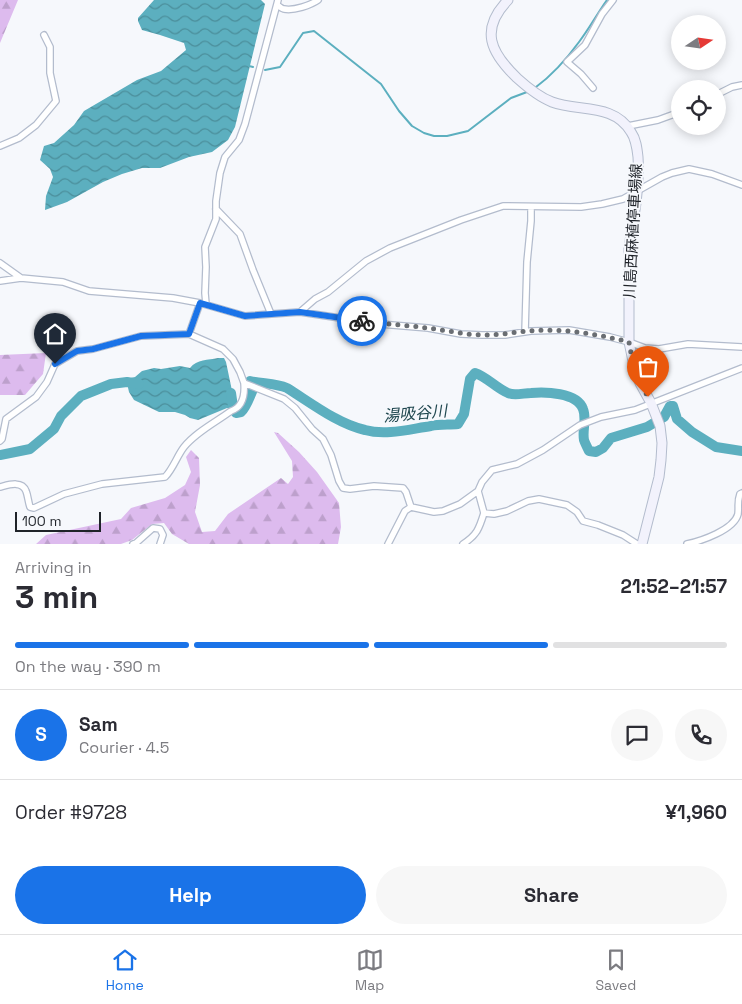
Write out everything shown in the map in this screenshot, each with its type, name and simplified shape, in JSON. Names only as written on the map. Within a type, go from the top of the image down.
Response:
[{"type":"main road","points":[[508,0],[496,14],[491,31],[494,50],[505,66],[534,92],[551,102],[604,111],[628,126]]},
{"type":"main road","name":"川島西麻植停車場線","points":[[628,126],[634,136],[637,150],[639,180],[629,248],[629,342],[635,371],[660,426],[662,443],[661,460],[652,507],[642,544]]},
{"type":"street","points":[[189,334],[203,304],[206,267],[205,247],[216,219],[216,200],[220,173],[225,157],[238,140],[246,124],[277,2],[285,9],[313,4],[318,0]]},
{"type":"street","points":[[593,88],[567,62],[585,45],[612,0]]},
{"type":"street","points":[[0,146],[19,138],[36,125],[56,100],[50,73],[50,48],[44,35]]},
{"type":"street","points":[[726,90],[742,85]]},
{"type":"street","points":[[628,126],[671,115]]},
{"type":"street","points":[[300,312],[366,261],[390,248],[461,220],[503,206],[581,207],[602,204],[623,199],[662,177],[689,169],[712,174],[742,185]]},
{"type":"street","points":[[525,332],[531,207]]},
{"type":"street","points":[[216,209],[240,234],[252,270],[271,314]]},
{"type":"street","points":[[0,263],[21,278]]},
{"type":"street","points":[[0,281],[21,278],[63,282],[89,291],[173,298],[245,316],[300,312],[461,334],[505,335],[569,330],[592,333],[645,348],[659,349],[688,344],[742,347]]},
{"type":"street","points":[[0,441],[6,420],[36,397],[47,382],[55,364],[77,351],[93,349],[141,336],[189,334],[223,349],[233,359],[244,383],[242,402],[234,410],[194,437],[185,446],[165,477],[102,484],[64,494],[34,508],[30,507],[26,488],[22,485],[16,484],[0,487]]},
{"type":"street","points":[[388,544],[405,511],[411,507],[443,511],[460,504],[478,491],[482,482],[492,470],[517,464],[543,450],[580,425],[601,417],[635,410],[742,368]]},
{"type":"street","points":[[244,383],[284,399],[296,408],[312,429],[323,439],[343,488],[374,486],[403,488],[411,507]]},
{"type":"street","points":[[463,544],[473,538],[479,529],[484,513],[478,491]]},
{"type":"street","points":[[687,544],[712,536],[731,524],[736,519],[738,513],[737,500],[742,493]]},
{"type":"street","points":[[484,513],[494,514],[507,511],[528,501],[539,499],[567,505],[583,521],[623,535],[637,544]]},
{"type":"street","points":[[133,544],[153,528],[160,529],[163,535],[160,544]]},
{"type":"green space","points":[[0,0],[18,0],[0,43]]},
{"type":"green space","points":[[46,353],[43,374],[25,395],[0,395],[0,355]]},
{"type":"green space","points":[[274,432],[278,433],[299,452],[317,472],[339,503],[341,527],[338,544],[189,544],[172,534],[164,523],[152,524],[132,540],[121,544],[36,544],[46,535],[121,519],[131,508],[165,498],[185,485],[191,472],[186,457],[191,450],[199,458],[200,485],[195,512],[202,532],[215,531],[228,514],[281,478],[288,484],[293,477],[292,461]]},
{"type":"water","points":[[154,0],[261,0],[265,4],[235,127],[228,140],[212,152],[189,157],[160,168],[142,168],[122,174],[67,202],[45,210],[46,196],[53,177],[50,169],[40,160],[44,146],[54,143],[74,125],[84,111],[137,80],[161,71],[186,50],[184,43],[142,30],[138,18]]},
{"type":"water","points":[[224,358],[226,362],[235,405],[230,409],[227,408],[198,420],[175,412],[159,412],[134,400],[129,392],[126,379],[135,377],[142,371],[180,366],[190,368],[199,361]]},
{"type":"waterway","points":[[536,87],[570,54],[607,0]]},
{"type":"waterway","points":[[265,70],[280,67],[303,33],[314,31],[381,84],[399,111],[412,126],[434,136],[447,136],[468,131],[511,98],[527,92]]},
{"type":"waterway","points":[[249,66],[253,67]]},
{"type":"waterway","name":"湯吸谷川","points":[[250,381],[287,388],[325,412],[355,427],[373,432],[390,432],[458,424],[464,414],[470,379],[475,373],[510,394],[560,394],[580,403],[585,421],[584,440],[589,451],[596,452],[603,448],[611,438],[647,427],[664,417],[670,406],[673,406],[677,419],[692,432],[716,447],[742,451]]},
{"type":"waterway","name":"湯吸谷川","points":[[0,455],[30,449],[54,429],[61,416],[81,396],[111,384],[127,382],[139,384]]},
{"type":"waterway","points":[[231,393],[236,413],[241,412],[257,383]]},
{"type":"way so far","points":[[362,321],[482,335],[569,330],[592,333],[629,342],[635,371],[648,397]]},
{"type":"route","points":[[55,364],[77,351],[93,349],[141,336],[189,334],[200,303],[245,316],[300,312],[362,321]]}]
